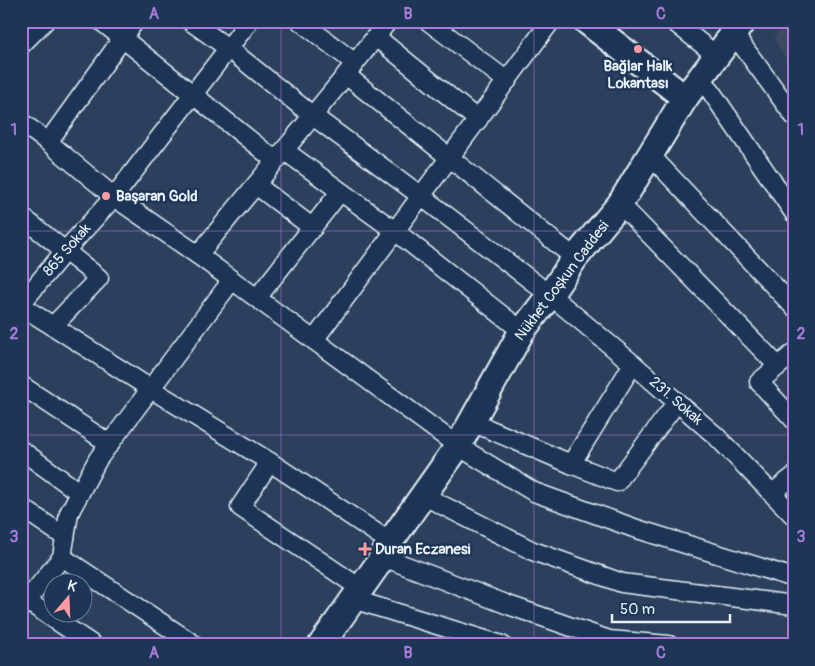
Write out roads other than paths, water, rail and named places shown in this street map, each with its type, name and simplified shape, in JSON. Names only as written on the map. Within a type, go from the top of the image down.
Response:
[{"type":"street","points":[[21,45],[45,21]]},
{"type":"street","points":[[101,21],[192,95],[280,156],[340,192],[395,231],[522,331]]},
{"type":"street","points":[[48,142],[135,21]]},
{"type":"street","name":"231. Sokak","points":[[190,21],[228,48],[313,116],[550,295],[716,436],[794,516]]},
{"type":"street","points":[[300,21],[450,157],[575,258]]},
{"type":"street","points":[[428,21],[507,80]]},
{"type":"street","points":[[314,340],[552,21]]},
{"type":"street","points":[[586,21],[685,98]]},
{"type":"street","points":[[673,21],[717,56]]},
{"type":"street","name":"865 Sokak","points":[[22,301],[114,196],[246,22]]},
{"type":"street","points":[[198,255],[351,69],[381,27],[478,120]]},
{"type":"street","points":[[739,28],[794,116]]},
{"type":"street","name":"Nükhet Coşkun Caddesi","points":[[327,643],[356,594],[458,446],[522,331],[550,295],[575,258],[620,204],[685,98],[739,28]]},
{"type":"street","points":[[701,77],[794,213]]},
{"type":"street","points":[[21,122],[114,196],[198,255],[458,446],[534,492],[634,528],[794,578]]},
{"type":"street","points":[[651,156],[794,307]]},
{"type":"street","points":[[256,185],[312,228]]},
{"type":"street","points":[[257,298],[340,192]]},
{"type":"street","points":[[620,204],[778,366]]},
{"type":"street","points":[[21,216],[99,278],[53,326]]},
{"type":"street","points":[[93,645],[24,604],[62,557],[69,513],[98,459],[232,280]]},
{"type":"street","points":[[22,301],[53,326],[270,462],[387,549],[511,606],[609,640],[669,645]]},
{"type":"street","points":[[794,354],[759,382],[794,420]]},
{"type":"street","points":[[571,464],[633,364]]},
{"type":"street","points":[[21,386],[110,444]]},
{"type":"street","points":[[472,422],[617,482],[677,402]]},
{"type":"street","points":[[21,450],[80,493]]},
{"type":"street","points":[[270,462],[240,506],[356,594],[502,645]]},
{"type":"street","points":[[772,493],[794,476]]},
{"type":"street","points":[[424,496],[533,551],[622,583],[794,605]]},
{"type":"street","points":[[21,507],[65,537]]},
{"type":"street","points":[[62,557],[194,645]]},
{"type":"place","name":"Bağlar Halk Lokantası","points":[[638,49]]},
{"type":"place","name":"Başaran Gold","points":[[106,196]]},
{"type":"place","name":"Duran Eczanesi","points":[[365,549]]}]
